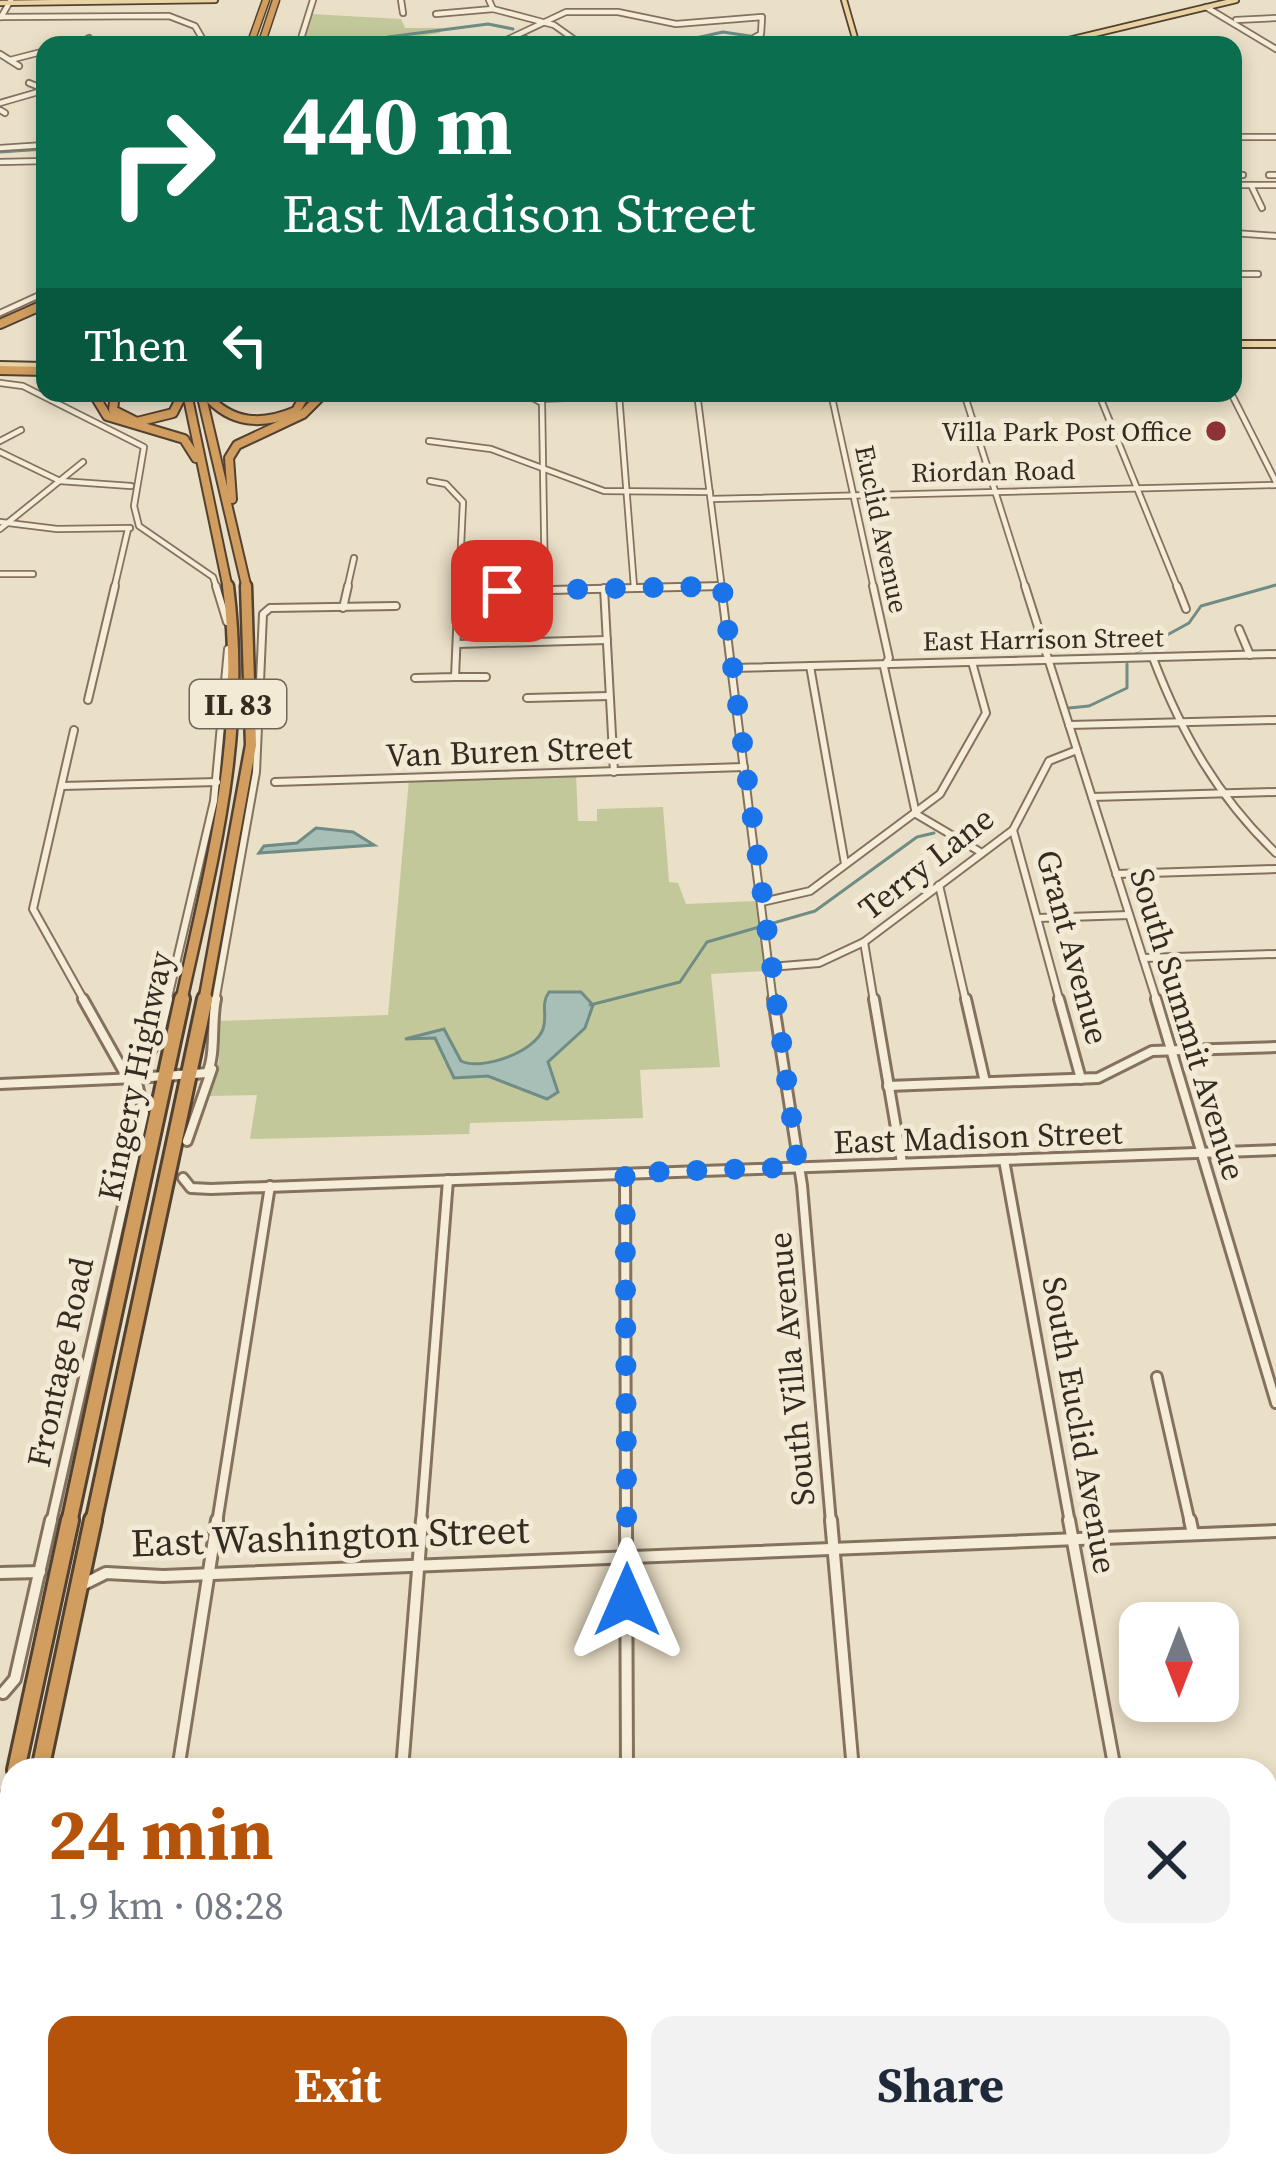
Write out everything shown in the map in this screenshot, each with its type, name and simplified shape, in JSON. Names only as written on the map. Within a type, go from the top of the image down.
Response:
[{"type":"highway","points":[[256,1],[290,0]]},
{"type":"highway","points":[[255,36],[270,3]]},
{"type":"highway","points":[[263,36],[270,3]]},
{"type":"highway","points":[[1,323],[36,308]]},
{"type":"highway","points":[[0,369],[36,370]]},
{"type":"highway","points":[[98,402],[107,416],[168,433],[194,448],[215,507]]},
{"type":"highway","points":[[112,402],[115,413],[137,422],[173,413],[180,402]]},
{"type":"highway","name":"Kingery Highway","points":[[19,1758],[236,734],[237,630],[215,507],[187,402]]},
{"type":"highway","name":"Kingery Highway","points":[[43,1758],[184,1077],[223,914],[251,745],[250,613],[204,402]]},
{"type":"highway","points":[[211,402],[228,418],[257,422],[296,411],[301,402]]},
{"type":"highway","points":[[237,542],[229,458],[241,442],[303,414],[315,402]]},
{"type":"main road","points":[[7,3],[215,0]]},
{"type":"main road","points":[[844,0],[854,36]]},
{"type":"main road","points":[[1207,6],[1226,0]]},
{"type":"main road","points":[[1085,36],[1236,0]]},
{"type":"main road","points":[[1,323],[36,308]]},
{"type":"main road","points":[[1242,346],[1276,346]]},
{"type":"main road","points":[[0,369],[36,370]]},
{"type":"street","points":[[302,36],[313,0]]},
{"type":"street","points":[[401,0],[403,13]]},
{"type":"street","points":[[489,0],[493,9]]},
{"type":"street","points":[[117,16],[123,2]]},
{"type":"street","points":[[7,3],[3,17],[178,18],[204,36]]},
{"type":"street","points":[[1207,6],[1276,47]]},
{"type":"street","points":[[436,14],[493,9],[544,21],[573,36]]},
{"type":"street","points":[[512,36],[544,21],[586,11],[674,24],[759,16],[761,34],[757,36]]},
{"type":"street","points":[[1237,20],[1276,18]]},
{"type":"street","points":[[0,54],[19,66]]},
{"type":"street","points":[[10,61],[36,54]]},
{"type":"street","points":[[29,82],[36,86]]},
{"type":"street","points":[[2,109],[36,94]]},
{"type":"street","points":[[1242,137],[1276,137]]},
{"type":"street","points":[[0,148],[36,146]]},
{"type":"street","points":[[0,161],[36,159]]},
{"type":"street","points":[[1242,185],[1272,179]]},
{"type":"street","points":[[1254,183],[1262,208]]},
{"type":"street","points":[[1242,234],[1276,236]]},
{"type":"street","points":[[1242,274],[1258,274]]},
{"type":"street","points":[[1,323],[36,299]]},
{"type":"street","points":[[0,383],[36,393]]},
{"type":"street","points":[[2,525],[139,526],[134,506],[144,447],[55,402]]},
{"type":"street","points":[[538,402],[544,470],[544,590]]},
{"type":"street","points":[[620,402],[634,587]]},
{"type":"street","name":"South Villa Avenue","points":[[698,402],[798,1167],[852,1758]]},
{"type":"street","name":"Euclid Avenue","points":[[833,402],[916,814]]},
{"type":"street","name":"South Summit Avenue","points":[[967,402],[1205,1153],[1276,1403]]},
{"type":"street","points":[[1102,402],[1186,609]]},
{"type":"street","points":[[1236,402],[1276,483]]},
{"type":"street","points":[[0,441],[21,430]]},
{"type":"street","name":"Riordan Road","points":[[429,441],[481,446],[586,486],[628,494],[854,495],[1276,483]]},
{"type":"street","points":[[0,452],[60,482],[131,486]]},
{"type":"street","points":[[2,525],[83,462]]},
{"type":"street","points":[[430,482],[446,484],[463,499],[455,677]]},
{"type":"street","name":"Frontage Road","points":[[3,1693],[15,1679],[144,1113],[136,1078],[160,1033],[218,782],[228,650],[222,593],[206,571],[139,526]]},
{"type":"street","points":[[88,700],[128,529]]},
{"type":"street","points":[[343,608],[354,558]]},
{"type":"street","points":[[0,574],[33,574]]},
{"type":"street","points":[[459,592],[722,586]]},
{"type":"street","points":[[604,588],[614,772]]},
{"type":"street","points":[[187,1141],[212,1068],[209,1030],[264,728],[263,614],[270,608],[396,606]]},
{"type":"street","points":[[1239,629],[1250,655]]},
{"type":"street","points":[[457,644],[607,640]]},
{"type":"street","name":"East Harrison Street","points":[[733,668],[1276,654]]},
{"type":"street","points":[[1153,658],[1178,722],[1217,793],[1276,853]]},
{"type":"street","points":[[762,902],[810,891],[940,794],[986,712],[972,662]]},
{"type":"street","points":[[810,666],[845,864]]},
{"type":"street","points":[[415,678],[485,677]]},
{"type":"street","points":[[527,698],[609,696]]},
{"type":"street","points":[[1070,724],[1276,719]]},
{"type":"street","points":[[74,730],[33,909],[119,1065],[136,1078]]},
{"type":"street","name":"Terry Lane","points":[[770,967],[819,963],[864,942],[1013,830],[1049,761],[1077,750]]},
{"type":"street","name":"Van Buren Street","points":[[274,782],[745,767]]},
{"type":"street","points":[[62,786],[218,782]]},
{"type":"street","points":[[1092,797],[1276,791]]},
{"type":"street","points":[[916,814],[982,853]]},
{"type":"street","name":"Grant Avenue","points":[[1013,830],[1082,1079]]},
{"type":"street","points":[[1116,874],[1276,869]]},
{"type":"street","points":[[939,885],[985,1082]]},
{"type":"street","points":[[1038,918],[1130,915]]},
{"type":"street","points":[[864,942],[902,1163]]},
{"type":"street","points":[[1143,958],[1276,953]]},
{"type":"street","points":[[888,1086],[1104,1077],[1142,1053],[1276,1047]]},
{"type":"street","points":[[0,1084],[184,1077],[212,1068]]},
{"type":"street","name":"East Madison Street","points":[[183,1178],[191,1188],[270,1186],[1276,1150]]},
{"type":"street","name":"South Euclid Avenue","points":[[1004,1160],[1113,1758]]},
{"type":"street","points":[[625,1173],[627,1758]]},
{"type":"street","points":[[403,1758],[448,1180]]},
{"type":"street","points":[[180,1758],[270,1186]]},
{"type":"street","points":[[1157,1377],[1193,1534]]},
{"type":"street","name":"East Washington Street","points":[[79,1587],[106,1573],[209,1574],[1276,1531]]},
{"type":"street","name":"East Washington Street","points":[[85,1557],[106,1573]]},
{"type":"street","points":[[0,1573],[40,1572]]},
{"type":"green space","points":[[311,14],[401,19],[405,28],[441,28],[440,33],[422,36],[305,36]]},
{"type":"green space","points":[[576,774],[578,821],[597,821],[597,809],[663,807],[669,882],[678,883],[686,904],[755,901],[765,971],[711,974],[720,1067],[640,1070],[643,1118],[470,1123],[469,1134],[250,1139],[257,1095],[209,1096],[219,1061],[217,1021],[388,1015],[409,779]]},
{"type":"water","points":[[316,828],[353,832],[374,845],[259,853],[264,846],[297,843]]},
{"type":"water","points":[[549,992],[581,992],[593,1005],[585,1028],[548,1062],[558,1092],[547,1099],[488,1076],[454,1078],[435,1038],[405,1039],[444,1029],[461,1061],[482,1063],[507,1057],[538,1037]]},
{"type":"waterway","points":[[396,36],[488,24],[513,29]]},
{"type":"waterway","points":[[705,36],[723,32],[749,36]]},
{"type":"waterway","points":[[0,152],[36,150]]},
{"type":"waterway","points":[[1136,652],[1189,623],[1201,606],[1276,585]]},
{"type":"waterway","points":[[1069,708],[1089,706],[1127,688],[1127,664]]},
{"type":"waterway","points":[[590,1005],[680,982],[707,942],[815,911],[917,837],[934,833]]},
{"type":"place","name":"Villa Park Post Office","points":[[1216,431]]},
{"type":"route","points":[[502,591],[722,586],[790,1134],[798,1167],[625,1173],[627,1600]]}]
